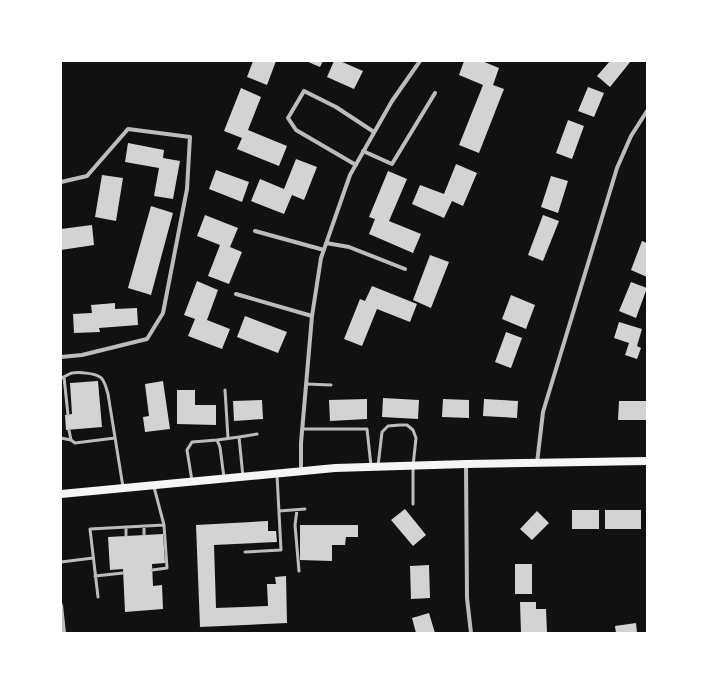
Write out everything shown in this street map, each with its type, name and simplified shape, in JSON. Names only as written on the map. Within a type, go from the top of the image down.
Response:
[{"type":"main road","points":[[61,494],[335,468],[466,464],[647,462]]},
{"type":"street","points":[[301,471],[302,428],[312,316],[321,258],[350,175],[392,101],[420,61]]},
{"type":"street","points":[[356,165],[296,130],[288,118],[304,90],[374,132]]},
{"type":"street","points":[[363,151],[392,164],[435,93]]},
{"type":"street","points":[[537,463],[543,412],[617,168],[631,136],[647,110]]},
{"type":"street","points":[[61,182],[87,176],[128,129],[190,137],[187,189],[163,313],[148,339],[82,355],[61,357]]},
{"type":"street","points":[[255,231],[324,250]]},
{"type":"street","points":[[326,242],[349,248],[405,269]]},
{"type":"street","points":[[236,294],[312,316]]},
{"type":"street","points":[[466,464],[467,598],[471,633]]},
{"type":"street","points":[[61,605],[64,633]]},
{"type":"lane","points":[[68,415],[63,378],[71,373],[84,372],[101,377],[108,394],[124,488]]},
{"type":"lane","points":[[306,384],[331,385]]},
{"type":"lane","points":[[225,390],[228,438]]},
{"type":"lane","points":[[374,466],[382,432],[388,426],[407,425],[413,430],[416,438],[413,466],[413,504]]},
{"type":"lane","points":[[302,428],[367,428],[374,466]]},
{"type":"lane","points":[[69,430],[71,440]]},
{"type":"lane","points":[[192,481],[187,450],[192,442],[257,434]]},
{"type":"lane","points":[[239,437],[243,476]]},
{"type":"lane","points":[[61,438],[71,440],[75,443],[115,438]]},
{"type":"lane","points":[[217,440],[220,447],[224,478]]},
{"type":"lane","points":[[245,552],[281,550],[277,473]]},
{"type":"lane","points":[[152,570],[167,568],[164,525],[154,485]]},
{"type":"lane","points":[[279,511],[305,509]]},
{"type":"lane","points":[[297,510],[295,525],[299,571]]},
{"type":"lane","points":[[98,597],[90,530],[164,525]]},
{"type":"lane","points":[[144,526],[144,535]]},
{"type":"lane","points":[[126,527],[126,536]]},
{"type":"lane","points":[[61,562],[93,558]]},
{"type":"lane","points":[[95,576],[123,573]]},
{"type":"building","points":[[253,61],[276,61],[267,85],[247,77]]},
{"type":"building","points":[[306,61],[323,61],[320,67]]},
{"type":"building","points":[[334,61],[340,61],[363,71],[354,89],[327,77]]},
{"type":"building","points":[[464,61],[482,61],[499,68],[493,85],[504,89],[479,153],[459,145],[483,85],[459,75]]},
{"type":"building","points":[[610,61],[631,61],[610,87],[597,76]]},
{"type":"building","points":[[588,87],[604,93],[594,117],[578,111]]},
{"type":"building","points":[[241,88],[261,97],[248,130],[287,146],[279,166],[237,149],[242,138],[224,131]]},
{"type":"building","points":[[568,120],[584,126],[572,159],[556,153]]},
{"type":"building","points":[[128,143],[164,150],[163,158],[180,161],[173,199],[154,196],[159,168],[125,162]]},
{"type":"building","points":[[296,159],[317,167],[304,200],[292,195],[284,214],[251,201],[260,179],[284,189]]},
{"type":"building","points":[[456,164],[477,173],[463,206],[452,201],[444,218],[412,204],[420,185],[444,194]]},
{"type":"building","points":[[216,170],[249,182],[242,202],[209,189]]},
{"type":"building","points":[[388,171],[407,179],[389,221],[421,234],[413,253],[369,234],[375,219],[369,217]]},
{"type":"building","points":[[102,175],[123,178],[116,221],[95,217]]},
{"type":"building","points":[[551,176],[568,181],[558,213],[541,207]]},
{"type":"building","points":[[151,206],[173,213],[151,295],[128,288]]},
{"type":"building","points":[[205,215],[238,228],[230,247],[242,252],[229,284],[208,276],[220,245],[197,236]]},
{"type":"building","points":[[543,215],[559,221],[543,261],[528,255]]},
{"type":"building","points":[[92,225],[94,245],[61,250],[61,229]]},
{"type":"building","points":[[642,241],[647,243],[647,277],[631,270]]},
{"type":"building","points":[[430,255],[449,262],[431,308],[413,300]]},
{"type":"building","points":[[197,281],[218,290],[207,320],[230,329],[222,349],[188,336],[195,319],[184,315]]},
{"type":"building","points":[[631,282],[647,288],[636,318],[619,311]]},
{"type":"building","points":[[372,286],[417,304],[410,322],[377,309],[362,346],[344,339],[360,299],[365,301]]},
{"type":"building","points":[[511,295],[535,305],[526,329],[502,319]]},
{"type":"building","points":[[115,303],[115,309],[137,308],[138,325],[99,328],[100,332],[74,333],[73,314],[92,313],[91,305]]},
{"type":"building","points":[[245,316],[287,332],[278,353],[237,337]]},
{"type":"building","points":[[619,322],[642,329],[637,346],[641,348],[637,359],[625,355],[629,343],[614,338]]},
{"type":"building","points":[[506,332],[522,338],[511,368],[495,362]]},
{"type":"building","points":[[98,381],[102,427],[66,430],[65,415],[72,414],[70,383]]},
{"type":"building","points":[[163,381],[170,429],[145,432],[143,417],[149,416],[145,384]]},
{"type":"building","points":[[177,390],[195,390],[195,405],[216,405],[216,425],[177,424]]},
{"type":"building","points":[[383,398],[419,400],[418,419],[382,417]]},
{"type":"building","points":[[367,399],[367,419],[330,421],[329,400]]},
{"type":"building","points":[[443,399],[469,400],[469,418],[442,417]]},
{"type":"building","points":[[484,399],[518,401],[517,418],[483,416]]},
{"type":"building","points":[[262,400],[263,419],[234,421],[233,401]]},
{"type":"building","points":[[619,401],[647,401],[647,420],[618,420]]},
{"type":"building","points":[[405,509],[426,535],[413,546],[391,520]]},
{"type":"building","points":[[572,510],[599,510],[599,529],[572,529]]},
{"type":"building","points":[[605,510],[641,510],[641,529],[605,529]]},
{"type":"building","points":[[537,511],[549,523],[532,540],[520,529]]},
{"type":"building","points":[[268,521],[268,531],[276,531],[277,542],[214,545],[216,608],[268,606],[267,584],[276,584],[275,577],[286,576],[287,623],[200,627],[196,525]]},
{"type":"building","points":[[300,525],[358,525],[358,537],[346,537],[345,545],[332,545],[332,561],[300,560]]},
{"type":"building","points":[[163,534],[165,563],[152,564],[153,586],[162,585],[163,609],[125,612],[123,569],[110,570],[108,537]]},
{"type":"building","points":[[515,564],[532,564],[532,594],[515,594]]},
{"type":"building","points":[[429,565],[430,598],[411,599],[410,566]]},
{"type":"building","points":[[520,602],[536,602],[536,609],[546,609],[547,633],[521,633]]},
{"type":"building","points":[[429,613],[435,633],[416,633],[412,618]]},
{"type":"building","points":[[636,623],[637,633],[616,633],[615,626]]}]
